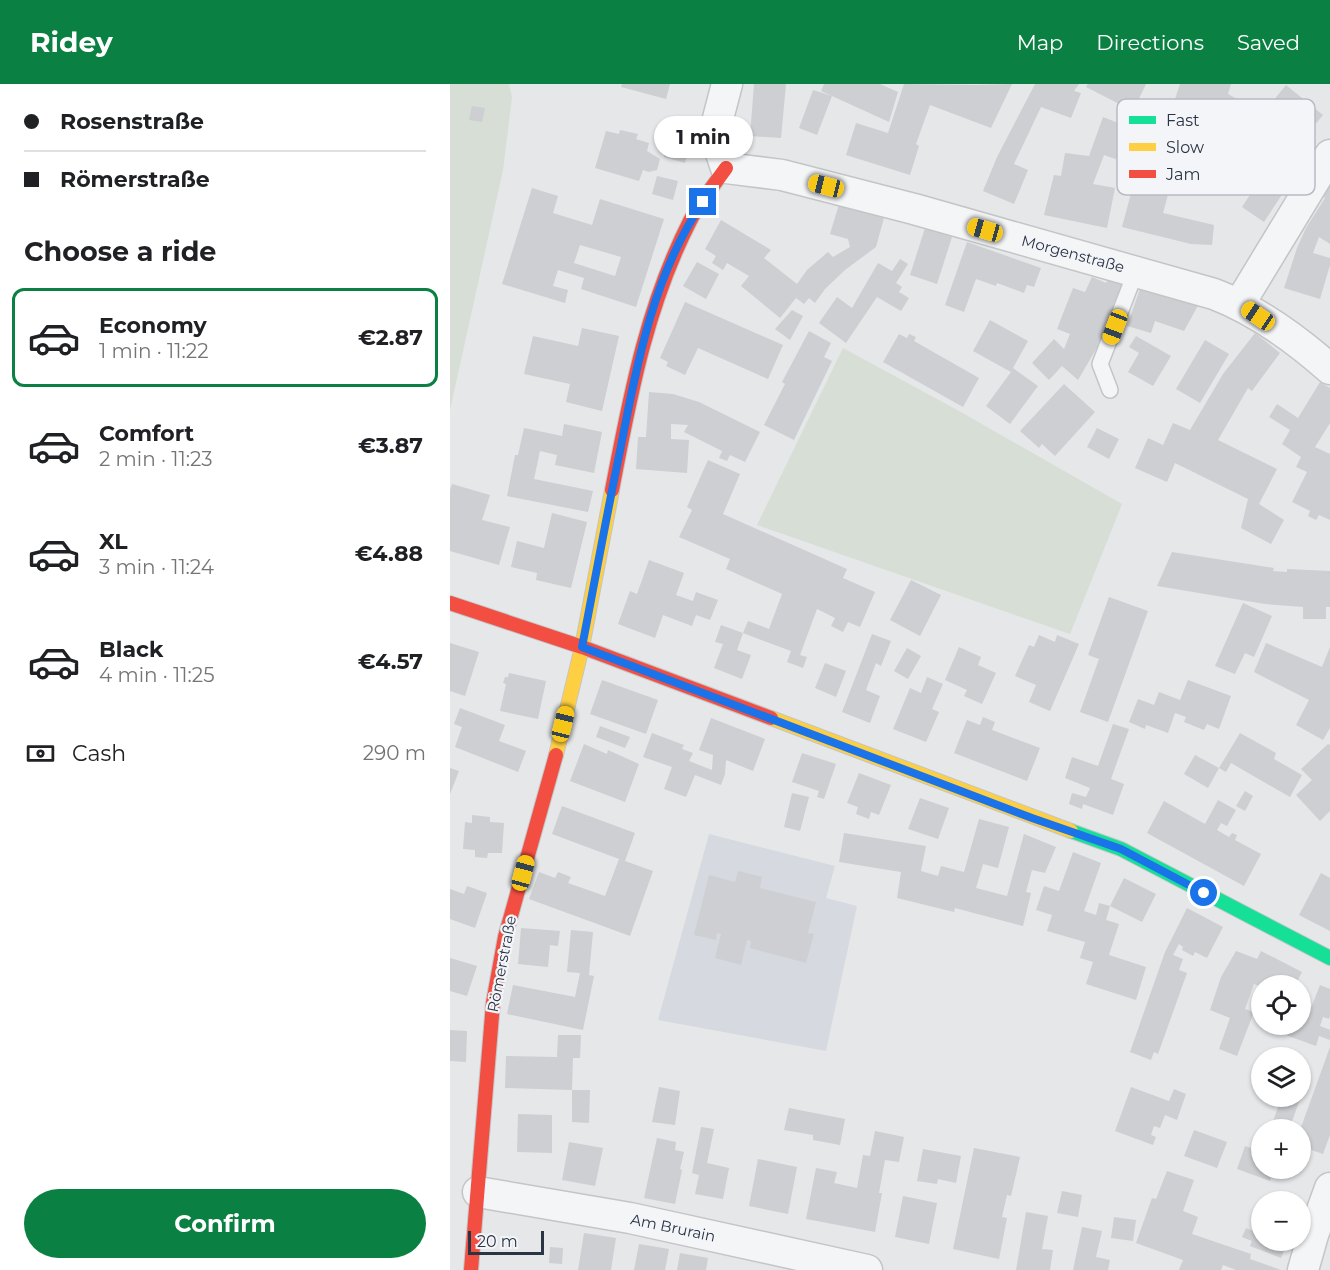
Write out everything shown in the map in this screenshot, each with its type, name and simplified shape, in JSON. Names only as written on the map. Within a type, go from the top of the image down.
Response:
[{"type":"street","points":[[726,168],[717,141],[716,130],[727,84]]},
{"type":"street","points":[[1315,180],[1330,155]]},
{"type":"street","name":"Morgenstraße","points":[[726,168],[782,175],[914,209],[1214,294],[1240,303],[1312,353],[1330,369]]},
{"type":"street","name":"Römerstraße","points":[[471,1270],[493,1003],[497,981],[506,937],[559,744],[582,647],[634,376],[664,277],[691,219],[726,168]]},
{"type":"street","points":[[1240,303],[1306,195]]},
{"type":"street","points":[[450,603],[582,647],[1032,818],[1121,849],[1330,958]]},
{"type":"street","points":[[1303,1270],[1330,1188]]},
{"type":"street","name":"Am Brurain","points":[[478,1192],[630,1218],[867,1270]]},
{"type":"lane","points":[[1110,390],[1100,364],[1136,271]]},
{"type":"shaded area","points":[[450,84],[509,84],[512,97],[503,170],[450,410]]},
{"type":"shaded area","points":[[843,348],[1122,504],[1070,634],[757,525]]},
{"type":"shaded area","points":[[709,834],[835,866],[826,898],[857,906],[826,1051],[658,1020]]},
{"type":"building","points":[[622,84],[670,84],[666,99],[621,87]]},
{"type":"building","points":[[754,84],[786,84],[781,138],[750,136]]},
{"type":"building","points":[[824,84],[880,84],[898,92],[889,122],[821,91]]},
{"type":"building","points":[[904,84],[1012,84],[991,128],[930,105],[916,144],[919,146],[910,175],[846,155],[856,123],[888,133]]},
{"type":"building","points":[[1035,84],[1079,84],[1074,91],[1081,93],[1071,118],[1041,107],[1014,164],[1028,170],[1014,204],[983,191],[997,157]]},
{"type":"building","points":[[1088,84],[1146,84],[1139,99],[1117,99],[1117,103],[1086,87]]},
{"type":"building","points":[[1180,84],[1231,84],[1228,94],[1237,99],[1175,99]]},
{"type":"building","points":[[1286,85],[1303,99],[1275,99]]},
{"type":"building","points":[[813,90],[832,96],[817,135],[799,128]]},
{"type":"building","points":[[472,106],[485,108],[482,122],[469,120]]},
{"type":"building","points":[[1315,109],[1323,115],[1315,125]]},
{"type":"building","points":[[1103,117],[1117,122],[1117,160],[1104,155],[1093,184],[1115,188],[1107,228],[1044,215],[1054,175],[1061,176],[1065,153],[1089,156]]},
{"type":"building","points":[[620,130],[638,134],[636,139],[649,143],[647,151],[660,159],[657,170],[649,172],[643,170],[639,181],[595,168],[606,131],[619,134]]},
{"type":"building","points":[[667,144],[689,150],[685,163],[664,157]]},
{"type":"building","points":[[657,176],[678,181],[673,200],[652,194]]},
{"type":"building","points":[[1330,182],[1330,244],[1319,237],[1313,253],[1330,258],[1320,299],[1284,288],[1297,248],[1306,228],[1325,198],[1321,195]]},
{"type":"building","points":[[532,188],[558,196],[553,213],[592,225],[600,199],[664,219],[636,307],[581,289],[584,278],[558,270],[553,286],[568,290],[565,303],[502,284]],"holes":[[[580,245],[621,257],[615,276],[574,263]]]},
{"type":"building","points":[[1131,195],[1168,195],[1163,213],[1214,225],[1212,245],[1191,244],[1122,227]]},
{"type":"building","points":[[1250,195],[1282,195],[1264,222],[1242,207]]},
{"type":"building","points":[[840,201],[885,214],[876,247],[845,270],[825,289],[815,303],[809,298],[804,304],[796,298],[780,318],[741,286],[749,276],[727,263],[723,270],[712,263],[716,256],[705,249],[721,220],[771,250],[764,258],[797,284],[807,270],[828,252],[833,257],[850,247],[848,239],[830,234]]},
{"type":"building","points":[[925,228],[952,237],[937,284],[910,275]]},
{"type":"building","points":[[967,242],[1041,268],[1034,287],[1027,285],[1024,293],[997,283],[996,286],[976,279],[964,312],[945,305]]},
{"type":"building","points":[[900,259],[908,264],[896,283],[902,287],[899,292],[909,298],[901,311],[877,297],[846,343],[819,323],[837,297],[852,308],[878,263],[892,271]]},
{"type":"building","points":[[697,262],[719,274],[706,299],[683,286]]},
{"type":"building","points":[[1092,277],[1106,283],[1108,279],[1122,284],[1103,330],[1106,332],[1078,380],[1062,366],[1049,380],[1032,363],[1054,339],[1064,349],[1070,334],[1057,329],[1073,288],[1085,292]]},
{"type":"building","points":[[1141,286],[1200,302],[1184,331],[1155,321],[1151,333],[1127,326]]},
{"type":"building","points":[[685,302],[783,345],[768,379],[698,348],[685,375],[666,366],[668,362],[660,358]]},
{"type":"building","points":[[792,310],[803,316],[790,340],[775,329]]},
{"type":"building","points":[[990,320],[1028,341],[1013,368],[1038,386],[1010,424],[986,406],[1011,372],[973,351]]},
{"type":"building","points":[[582,328],[619,336],[602,411],[566,402],[570,384],[524,374],[533,336],[578,346]]},
{"type":"building","points":[[809,331],[831,343],[824,357],[832,361],[794,440],[764,425],[785,384],[782,382]]},
{"type":"building","points":[[1255,333],[1280,353],[1252,391],[1248,388],[1218,440],[1277,469],[1259,504],[1284,520],[1271,544],[1241,528],[1248,499],[1175,463],[1167,482],[1135,468],[1148,438],[1163,445],[1173,423],[1190,430],[1223,374]]},
{"type":"building","points":[[899,334],[907,338],[909,334],[916,337],[914,341],[979,378],[963,407],[883,362]]},
{"type":"building","points":[[1136,336],[1171,356],[1153,386],[1128,372],[1139,353],[1129,347]]},
{"type":"building","points":[[1205,340],[1229,354],[1200,403],[1176,389]]},
{"type":"building","points":[[1320,382],[1330,388],[1330,423],[1315,447],[1330,454],[1330,520],[1319,515],[1316,520],[1308,516],[1310,511],[1292,502],[1307,472],[1296,467],[1301,457],[1282,444],[1290,430],[1269,417],[1277,404],[1298,418]]},
{"type":"building","points":[[1064,384],[1095,412],[1055,456],[1042,444],[1039,448],[1020,431]]},
{"type":"building","points":[[649,392],[673,394],[699,402],[760,432],[745,462],[730,455],[727,461],[719,458],[722,451],[684,432],[688,425],[671,424],[671,439],[689,440],[687,473],[636,469],[638,437],[646,437]]},
{"type":"building","points":[[564,424],[602,432],[594,473],[555,465],[557,455],[540,451],[534,479],[593,491],[588,512],[507,496],[515,455],[518,455],[524,428],[562,436]]},
{"type":"building","points":[[1097,428],[1119,439],[1109,459],[1087,447]]},
{"type":"building","points":[[708,460],[740,474],[723,514],[847,569],[843,578],[875,592],[860,627],[848,622],[843,632],[831,626],[835,618],[817,609],[800,655],[807,657],[803,668],[787,662],[791,651],[743,633],[748,621],[769,629],[782,594],[726,569],[730,559],[679,537],[692,510],[687,507]]},
{"type":"building","points":[[452,484],[490,495],[482,520],[510,527],[499,565],[450,551],[450,490]]},
{"type":"building","points":[[552,513],[587,522],[571,588],[536,580],[537,573],[511,567],[517,541],[544,548]]},
{"type":"building","points":[[1172,552],[1274,568],[1273,571],[1287,572],[1287,569],[1330,571],[1330,607],[1326,607],[1326,619],[1303,619],[1303,607],[1265,604],[1157,586]]},
{"type":"building","points":[[649,560],[684,573],[676,595],[693,601],[696,592],[718,600],[710,620],[696,615],[692,626],[663,615],[655,638],[618,624],[630,591],[637,594]]},
{"type":"building","points":[[911,580],[941,595],[920,636],[890,620]]},
{"type":"building","points":[[1109,597],[1148,611],[1108,722],[1080,712],[1099,659],[1088,655]]},
{"type":"building","points":[[1243,603],[1272,616],[1254,657],[1245,653],[1235,674],[1215,666]]},
{"type":"building","points":[[721,625],[743,633],[737,650],[751,655],[742,679],[714,668],[723,644],[715,642]]},
{"type":"building","points":[[872,634],[891,641],[881,666],[876,663],[866,690],[880,696],[870,723],[842,712]]},
{"type":"building","points":[[1039,635],[1055,642],[1057,635],[1079,644],[1050,711],[1029,702],[1036,685],[1015,676],[1029,645],[1034,647]]},
{"type":"building","points":[[450,643],[479,652],[465,696],[450,691]]},
{"type":"building","points":[[1266,643],[1322,667],[1330,647],[1330,728],[1323,740],[1296,725],[1309,700],[1254,672]]},
{"type":"building","points":[[959,647],[981,657],[978,665],[996,673],[982,704],[964,696],[967,690],[945,680]]},
{"type":"building","points":[[907,648],[921,656],[908,679],[894,671]]},
{"type":"building","points":[[825,663],[846,671],[836,697],[815,688]]},
{"type":"building","points":[[509,673],[546,681],[538,719],[500,711],[506,684],[503,683]]},
{"type":"building","points":[[927,677],[943,684],[932,709],[939,712],[926,742],[893,729],[910,688],[921,693]]},
{"type":"building","points":[[602,680],[658,700],[646,734],[590,714]]},
{"type":"building","points":[[1188,680],[1231,696],[1219,729],[1207,724],[1204,730],[1184,722],[1186,717],[1175,713],[1168,733],[1146,725],[1145,729],[1129,722],[1138,699],[1154,705],[1159,692],[1180,700]]},
{"type":"building","points":[[460,708],[505,725],[499,741],[526,751],[518,772],[455,747],[462,727],[454,724]]},
{"type":"building","points":[[983,717],[995,722],[992,730],[1040,748],[1027,781],[954,753],[967,720],[980,725]]},
{"type":"building","points":[[711,718],[765,739],[753,771],[726,760],[721,785],[695,775],[686,797],[664,789],[672,767],[643,757],[652,733],[684,745],[682,749],[693,753],[689,761],[712,770],[713,755],[699,750]]},
{"type":"building","points":[[1113,724],[1129,729],[1111,779],[1124,784],[1113,815],[1083,804],[1082,809],[1069,804],[1072,793],[1086,797],[1090,788],[1065,778],[1072,757],[1098,766]]},
{"type":"building","points":[[600,726],[630,737],[625,748],[596,737]]},
{"type":"building","points":[[1240,733],[1276,753],[1274,759],[1302,775],[1290,797],[1231,763],[1226,772],[1219,768]]},
{"type":"building","points":[[584,744],[607,754],[608,750],[639,764],[625,802],[570,781]]},
{"type":"building","points":[[1328,744],[1330,745],[1330,811],[1320,821],[1296,795],[1312,780],[1301,769]]},
{"type":"building","points":[[802,753],[836,764],[824,799],[817,797],[819,791],[792,782]]},
{"type":"building","points":[[1195,755],[1219,768],[1208,788],[1184,774]]},
{"type":"building","points":[[450,768],[459,771],[450,794]]},
{"type":"building","points":[[859,773],[891,785],[879,815],[871,812],[869,819],[856,814],[858,807],[847,803]]},
{"type":"building","points":[[1245,791],[1253,796],[1245,811],[1236,806]]},
{"type":"building","points":[[792,793],[809,797],[800,831],[784,827]]},
{"type":"building","points":[[920,798],[949,808],[938,839],[908,829]]},
{"type":"building","points":[[1218,800],[1236,810],[1227,826],[1221,823],[1217,830],[1229,837],[1232,833],[1237,835],[1235,840],[1261,854],[1244,886],[1147,833],[1164,801],[1205,824]]},
{"type":"building","points":[[562,806],[635,833],[625,861],[653,871],[630,936],[529,899],[539,872],[555,878],[558,872],[571,877],[568,883],[605,896],[619,859],[552,834]]},
{"type":"building","points":[[472,815],[490,817],[490,822],[504,823],[502,853],[488,853],[487,858],[475,857],[475,850],[463,849],[465,822],[472,823]]},
{"type":"building","points":[[979,819],[1009,827],[998,868],[983,864],[976,888],[1007,896],[1024,834],[1056,847],[1045,873],[1032,870],[1026,892],[1031,893],[1023,926],[955,908],[954,912],[897,898],[901,872],[839,862],[844,833],[926,846],[921,871],[938,876],[941,866],[964,872]]},
{"type":"building","points":[[1073,852],[1101,863],[1084,911],[1096,915],[1099,903],[1110,906],[1106,920],[1119,924],[1109,955],[1146,967],[1136,1000],[1086,984],[1093,962],[1080,958],[1085,942],[1047,931],[1052,915],[1036,910],[1044,886],[1059,891]]},
{"type":"building","points":[[738,871],[762,877],[760,888],[816,902],[808,933],[814,934],[806,963],[750,948],[751,941],[747,940],[741,965],[715,958],[721,934],[717,933],[716,940],[694,935],[709,875],[735,882]]},
{"type":"building","points":[[1321,873],[1330,878],[1330,931],[1299,915]]},
{"type":"building","points":[[1124,878],[1156,894],[1142,922],[1110,906]]},
{"type":"building","points":[[467,886],[487,893],[475,928],[450,919],[450,889],[464,894]]},
{"type":"building","points":[[1187,908],[1223,927],[1207,958],[1195,952],[1193,956],[1182,950],[1183,947],[1179,944],[1173,955],[1183,959],[1179,970],[1187,973],[1158,1054],[1154,1052],[1151,1060],[1130,1052],[1165,952]]},
{"type":"building","points":[[521,928],[560,931],[558,946],[550,945],[548,967],[518,964]]},
{"type":"building","points":[[571,930],[593,932],[589,975],[594,976],[583,1030],[507,1014],[513,985],[575,997],[580,973],[567,972]]},
{"type":"building","points":[[1236,951],[1257,959],[1261,951],[1302,972],[1300,975],[1251,975],[1251,992],[1245,1009],[1251,1011],[1251,1020],[1237,1056],[1219,1049],[1230,1018],[1210,1010],[1221,977]]},
{"type":"building","points":[[450,958],[477,966],[467,996],[450,991]]},
{"type":"building","points":[[1320,985],[1330,989],[1330,1016],[1329,1019],[1323,1017],[1320,1026],[1330,1030],[1330,1040],[1319,1036],[1316,1046],[1286,1035],[1311,1035],[1311,1008]]},
{"type":"building","points":[[450,1030],[467,1031],[466,1062],[450,1061]]},
{"type":"building","points":[[558,1035],[581,1035],[580,1058],[573,1058],[572,1090],[505,1088],[506,1056],[557,1057]]},
{"type":"building","points":[[1330,1047],[1330,1135],[1323,1154],[1311,1150],[1311,1119],[1304,1119],[1308,1107],[1311,1107],[1311,1100]]},
{"type":"building","points":[[659,1087],[680,1091],[675,1125],[652,1122]]},
{"type":"building","points":[[1131,1087],[1169,1101],[1174,1089],[1186,1094],[1177,1120],[1165,1115],[1160,1128],[1154,1126],[1151,1135],[1156,1137],[1153,1145],[1115,1131]]},
{"type":"building","points":[[572,1090],[590,1090],[589,1123],[572,1122]]},
{"type":"building","points":[[1278,1107],[1297,1107],[1293,1119],[1274,1119]]},
{"type":"building","points":[[789,1108],[845,1119],[840,1145],[813,1140],[813,1135],[784,1130]]},
{"type":"building","points":[[518,1114],[552,1115],[552,1153],[517,1152]]},
{"type":"building","points":[[701,1127],[714,1129],[707,1163],[729,1168],[723,1199],[695,1194],[699,1175],[692,1173]]},
{"type":"building","points":[[1194,1130],[1227,1142],[1217,1168],[1184,1156]]},
{"type":"building","points":[[875,1131],[904,1137],[899,1162],[885,1160],[875,1232],[806,1219],[816,1168],[837,1172],[834,1183],[857,1188],[863,1155],[870,1156]]},
{"type":"building","points":[[657,1138],[676,1142],[675,1150],[684,1152],[675,1204],[644,1198]]},
{"type":"building","points":[[569,1142],[603,1148],[595,1186],[562,1180]]},
{"type":"building","points":[[1245,1146],[1251,1148],[1251,1174],[1237,1169]]},
{"type":"building","points":[[974,1148],[1020,1157],[1011,1196],[1007,1195],[1002,1217],[1007,1218],[999,1259],[953,1249]]},
{"type":"building","points":[[923,1149],[961,1156],[956,1183],[938,1179],[937,1184],[917,1181]]},
{"type":"building","points":[[758,1159],[797,1167],[788,1214],[749,1206]]},
{"type":"building","points":[[1167,1171],[1194,1180],[1183,1211],[1198,1217],[1192,1234],[1251,1254],[1250,1259],[1281,1270],[1236,1270],[1223,1265],[1221,1270],[1179,1270],[1183,1260],[1136,1243],[1152,1198],[1156,1199]]},
{"type":"building","points":[[1062,1191],[1082,1195],[1078,1217],[1057,1213]]},
{"type":"building","points":[[903,1196],[937,1203],[929,1244],[895,1237]]},
{"type":"building","points":[[1026,1212],[1048,1216],[1042,1249],[1053,1250],[1050,1270],[1016,1270]]},
{"type":"building","points":[[1114,1217],[1136,1220],[1133,1241],[1111,1238]]},
{"type":"building","points":[[1082,1227],[1102,1231],[1096,1257],[1110,1260],[1108,1270],[1073,1270]]},
{"type":"building","points":[[1246,1228],[1251,1230],[1251,1241],[1242,1237]]},
{"type":"building","points":[[584,1233],[616,1238],[611,1270],[578,1270]]},
{"type":"building","points":[[639,1244],[669,1249],[665,1270],[634,1270]]},
{"type":"building","points":[[550,1247],[563,1248],[562,1264],[549,1263]]},
{"type":"building","points":[[1263,1251],[1284,1251],[1281,1258]]},
{"type":"building","points":[[680,1253],[708,1258],[706,1270],[677,1270]]},
{"type":"traffic: fast","points":[[1071,831],[1121,849],[1330,958]]},
{"type":"traffic: slow","points":[[556,755],[582,647],[612,490]]},
{"type":"traffic: slow","points":[[771,718],[1071,831]]},
{"type":"traffic: jam","points":[[612,490],[641,353],[662,286],[694,214],[726,168]]},
{"type":"traffic: jam","points":[[450,603],[582,647],[771,718]]},
{"type":"traffic: jam","points":[[471,1270],[493,1003],[505,937],[556,755]]},
{"type":"route","points":[[703,202],[691,219],[664,277],[634,376],[582,647],[1032,818],[1121,849],[1204,893]]}]
